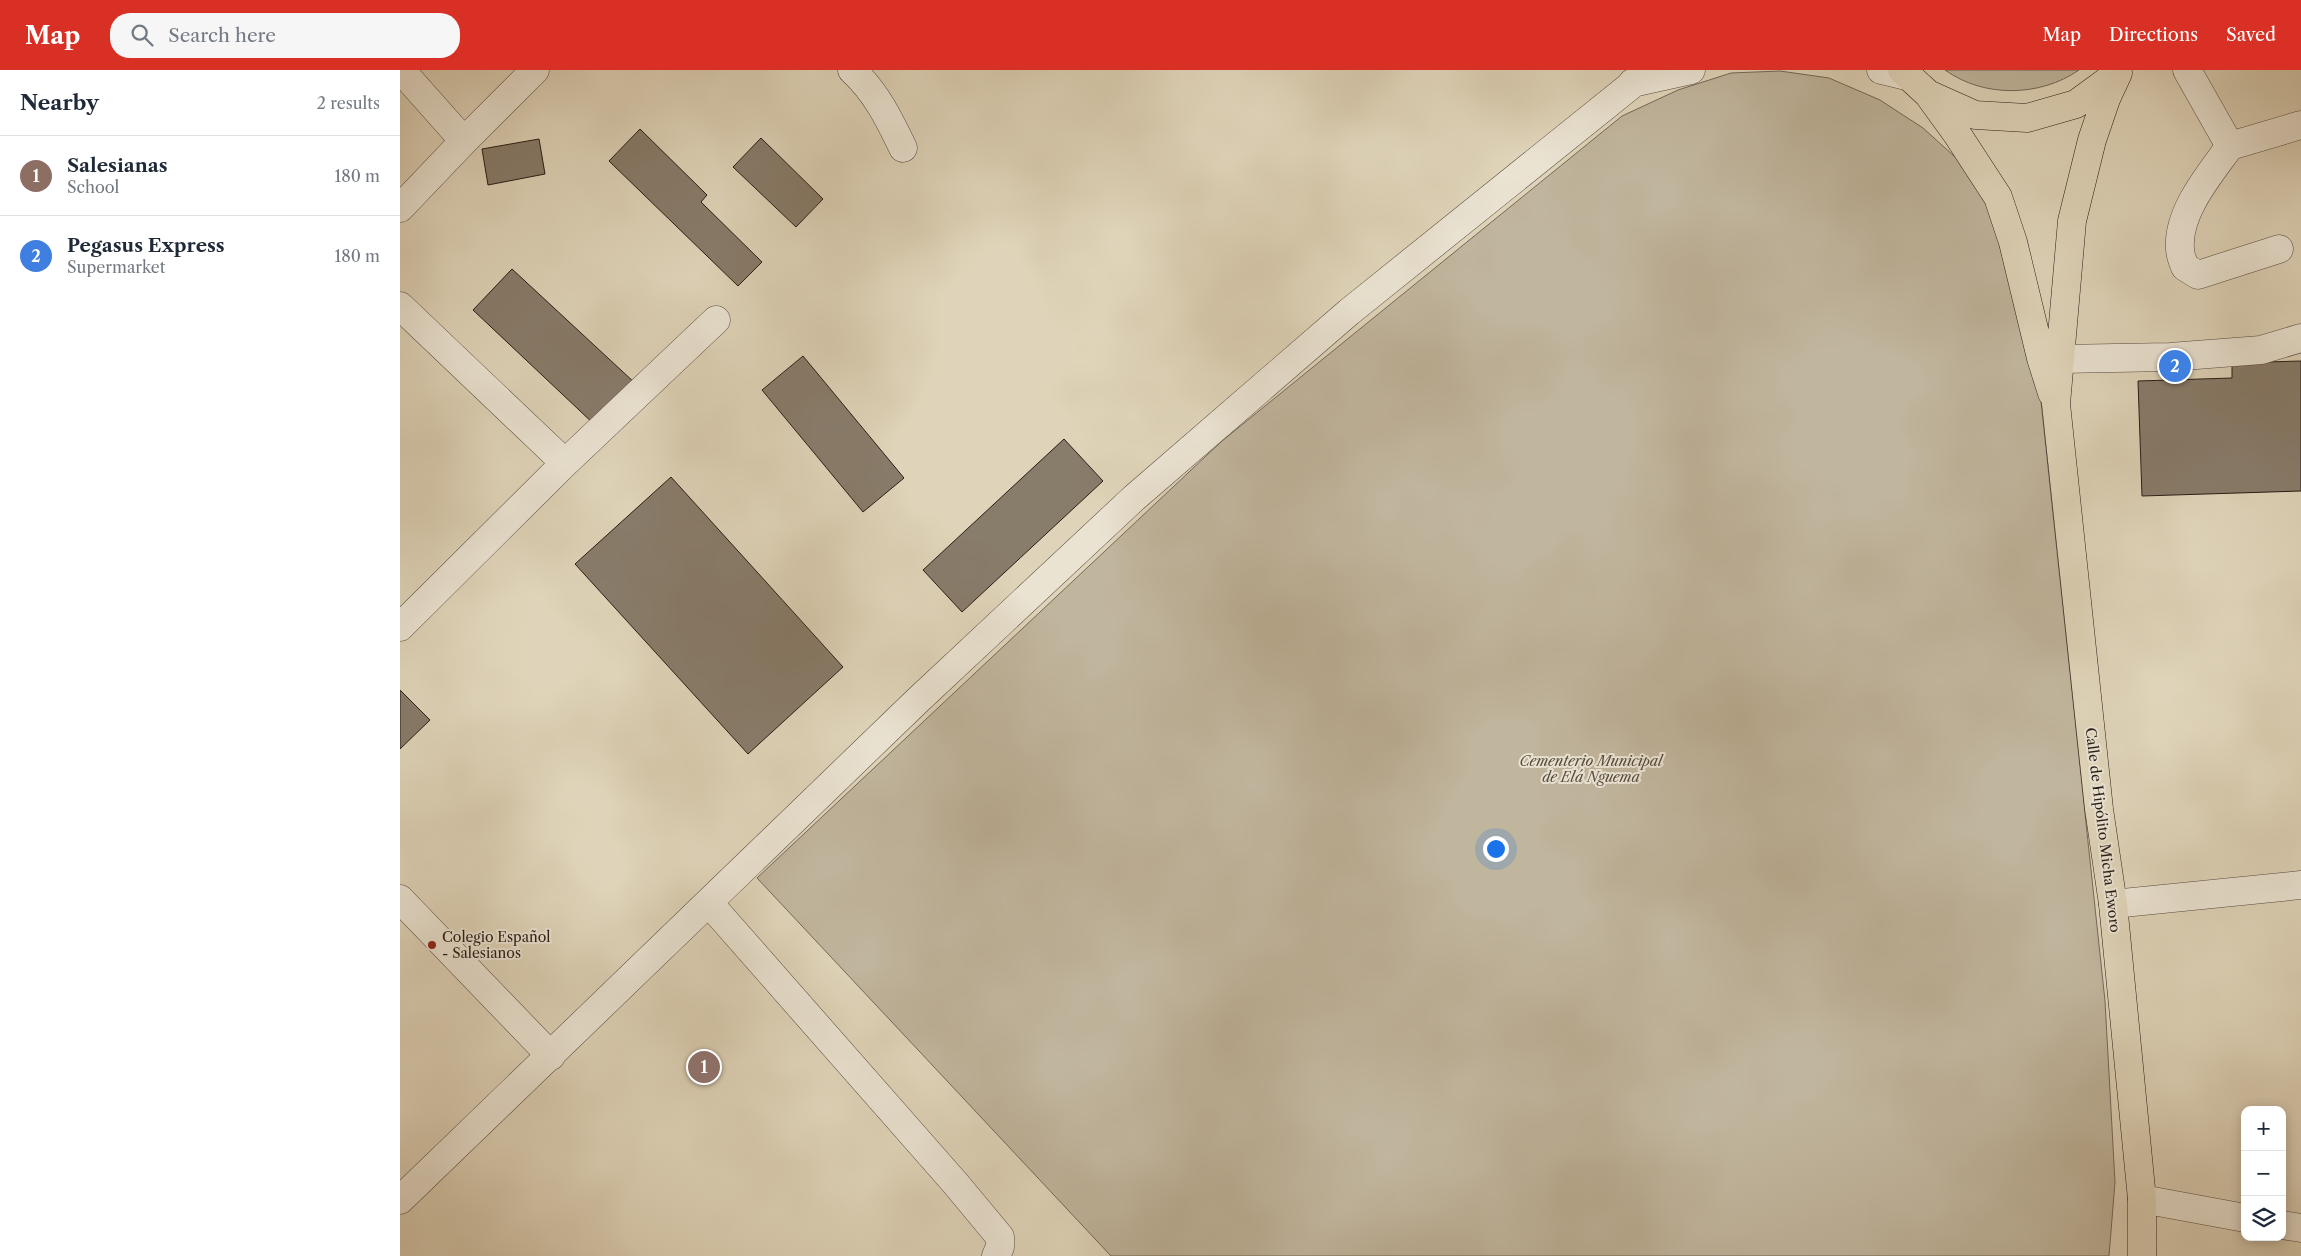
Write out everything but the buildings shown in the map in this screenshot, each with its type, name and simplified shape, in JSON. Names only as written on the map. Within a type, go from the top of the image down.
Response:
[{"type":"main road","points":[[1896,72],[1928,94],[1975,115],[2027,118],[2076,104],[2119,72]]},
{"type":"main road","name":"Calle de Hipólito Micha Eworo","points":[[2119,72],[2106,99],[2092,140],[2072,220],[2056,404],[2099,809],[2114,904],[2142,1199],[2142,1256]]},
{"type":"main road","name":"Calle de Hipólito Micha Eworo","points":[[1928,94],[1957,134],[1998,197],[2013,242],[2041,358],[2056,404]]},
{"type":"street","points":[[401,70],[464,141]]},
{"type":"street","points":[[400,208],[535,70]]},
{"type":"street","points":[[852,70],[876,96],[888,115],[902,148]]},
{"type":"street","points":[[400,1200],[709,904],[917,701],[1134,498],[1349,312],[1641,77],[1691,70]]},
{"type":"street","points":[[2187,70],[2230,146]]},
{"type":"street","points":[[2279,248],[2198,275],[2185,267],[2180,248],[2184,216],[2230,146],[2301,126]]},
{"type":"street","points":[[400,306],[565,462]]},
{"type":"street","points":[[400,627],[565,462],[716,320]]},
{"type":"street","points":[[2060,359],[2170,357],[2261,350],[2301,338]]},
{"type":"street","points":[[2114,904],[2301,885]]},
{"type":"street","points":[[400,900],[551,1056]]},
{"type":"street","points":[[709,904],[994,1229],[1000,1237],[1000,1247],[996,1256]]},
{"type":"street","points":[[2142,1199],[2241,1217]]},
{"type":"street","points":[[2286,1226],[2301,1228]]},
{"type":"green space","points":[[1945,70],[2079,70],[2064,79],[2047,85],[2012,91],[1977,86]]},
{"type":"green space","name":"Cementerio Municipal de Elá Nguema","points":[[1780,71],[1829,78],[1880,100],[1923,128],[1965,166],[1995,212],[2034,336],[2105,1001],[2115,1182],[2109,1256],[1111,1256],[757,878],[1222,441],[1622,116],[1678,90],[1731,73]]},
{"type":"place","name":"Pegasus Express","points":[[2175,366]]},
{"type":"place","name":"Colegio Español - Salesianos","points":[[432,945]]},
{"type":"place","name":"Salesianas","points":[[704,1067]]}]
